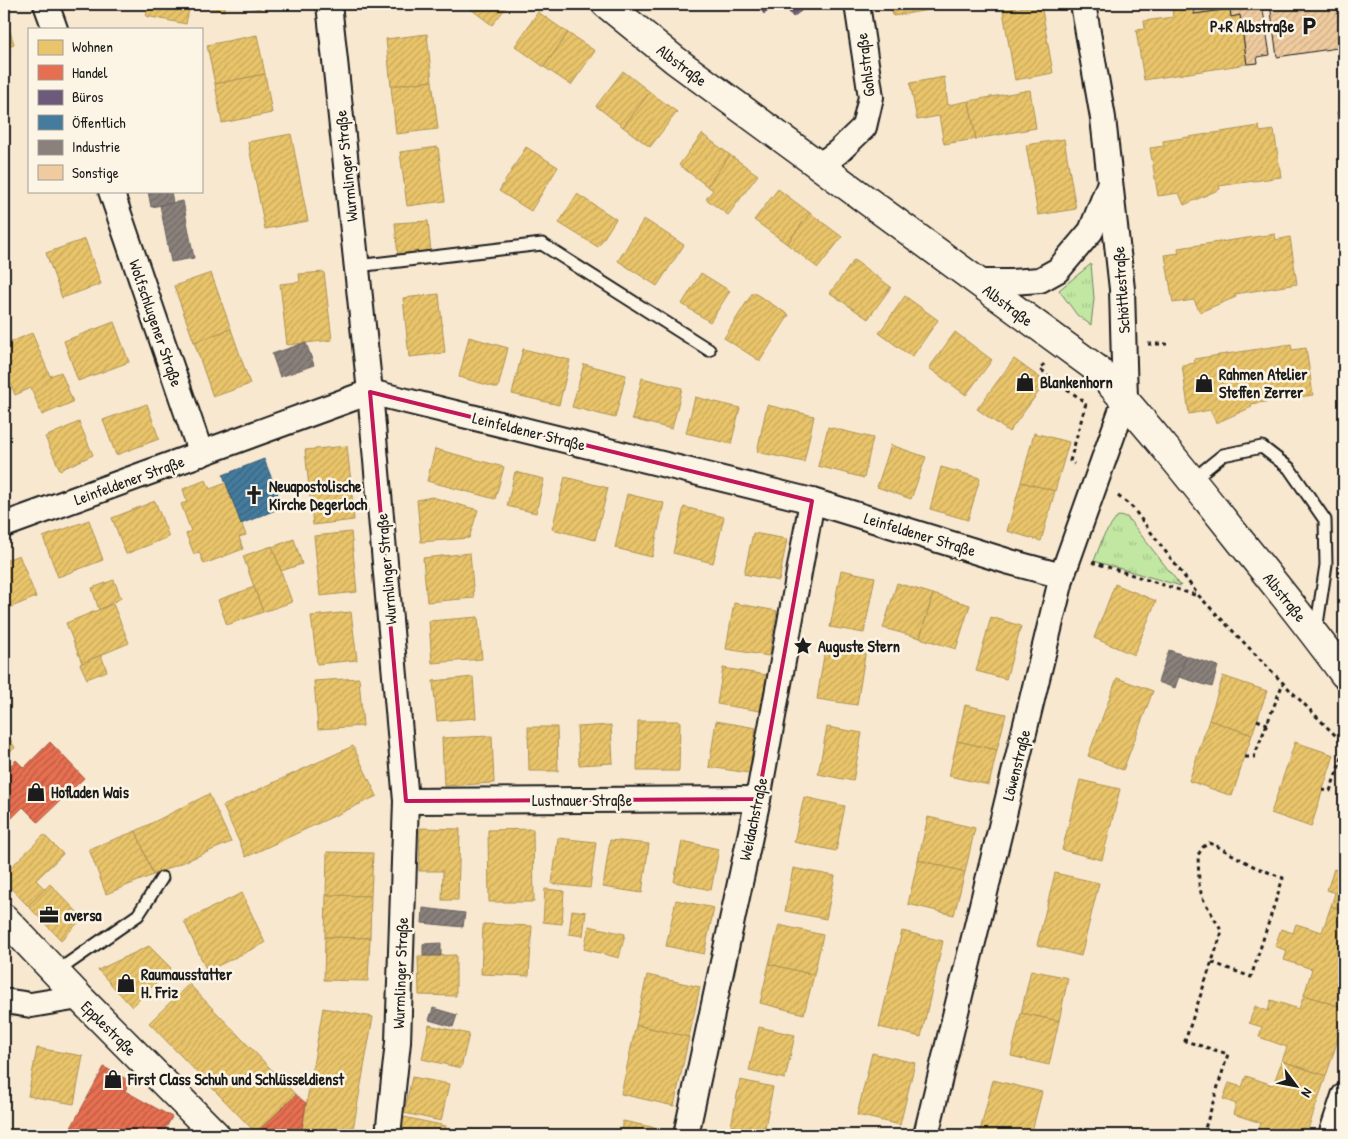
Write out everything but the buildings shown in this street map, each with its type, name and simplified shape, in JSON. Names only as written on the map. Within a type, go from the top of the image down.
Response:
[{"type":"street","points":[[46,4],[55,28]]},
{"type":"street","name":"Wurmlinger Straße","points":[[329,4],[370,392],[406,801],[398,1042],[388,1135]]},
{"type":"street","name":"Albstraße","points":[[606,4],[675,60],[1097,369],[1192,480],[1316,635],[1344,674]]},
{"type":"street","name":"Gohlstraße","points":[[819,166],[838,152],[864,127],[871,97],[856,4]]},
{"type":"street","name":"Schöttlestraße","points":[[1082,4],[1103,118],[1122,289],[1125,400]]},
{"type":"street","name":"Schöttlestraße","points":[[978,282],[1040,280],[1058,270],[1091,231],[1110,181]]},
{"type":"street","name":"Wolfschlugener Straße","points":[[111,192],[201,454]]},
{"type":"street","name":"Leinfeldener Straße","points":[[4,525],[370,392],[812,501],[1010,562],[1066,565]]},
{"type":"street","name":"Löwenstraße","points":[[926,1135],[1066,565],[1125,400]]},
{"type":"street","name":"Weidachstraße","points":[[686,1135],[758,799],[812,501]]},
{"type":"street","name":"Lustnauer Straße","points":[[406,801],[758,799]]},
{"type":"street","name":"Epplestraße","points":[[4,918],[79,997],[216,1135]]},
{"type":"street","points":[[4,1001],[31,1004],[79,997]]},
{"type":"street","points":[[1331,1135],[1344,1096]]},
{"type":"lane","points":[[357,266],[542,244],[709,350]]},
{"type":"lane","points":[[1192,480],[1223,455],[1262,447],[1289,468],[1325,520],[1326,564],[1316,635]]},
{"type":"lane","points":[[56,972],[138,915],[162,878]]},
{"type":"path","points":[[1059,342],[1040,369],[1086,403],[1070,461],[1132,507],[1199,596],[1344,744]]},
{"type":"path","points":[[1066,565],[1199,596]]},
{"type":"path","points":[[1244,757],[1254,757],[1283,683]]},
{"type":"path","points":[[1257,720],[1267,724]]},
{"type":"path","points":[[1322,790],[1330,791],[1344,752]]},
{"type":"path","points":[[1203,1135],[1228,1054],[1186,1040],[1212,962],[1222,932],[1202,897],[1199,884],[1198,855],[1203,847],[1209,843],[1265,872],[1283,878],[1251,977],[1212,962]]},
{"type":"highlighted area","points":[[370,392],[812,501],[758,799],[406,801]]},
{"type":"green space","points":[[1091,264],[1094,298],[1091,325],[1077,315],[1059,290]]},
{"type":"green space","points":[[1118,516],[1127,517],[1181,586],[1094,561],[1104,535]]},
{"type":"place","name":"P+R Albstraße","points":[[1309,26]]},
{"type":"place","name":"Blankenhorn","points":[[1025,382]]},
{"type":"place","name":"Rahmen Atelier Steffen Zerrer","points":[[1204,383]]},
{"type":"place","name":"Neuapostolische Kirche Degerloch","points":[[254,495]]},
{"type":"place","name":"Auguste Stern","points":[[803,646]]},
{"type":"place","name":"Hofladen Wais","points":[[36,792]]},
{"type":"place","name":"aversa","points":[[49,915]]},
{"type":"place","name":"Raumausstatter H. Friz","points":[[126,983]]},
{"type":"place","name":"First Class Schuh und Schlüsseldienst","points":[[113,1079]]}]
